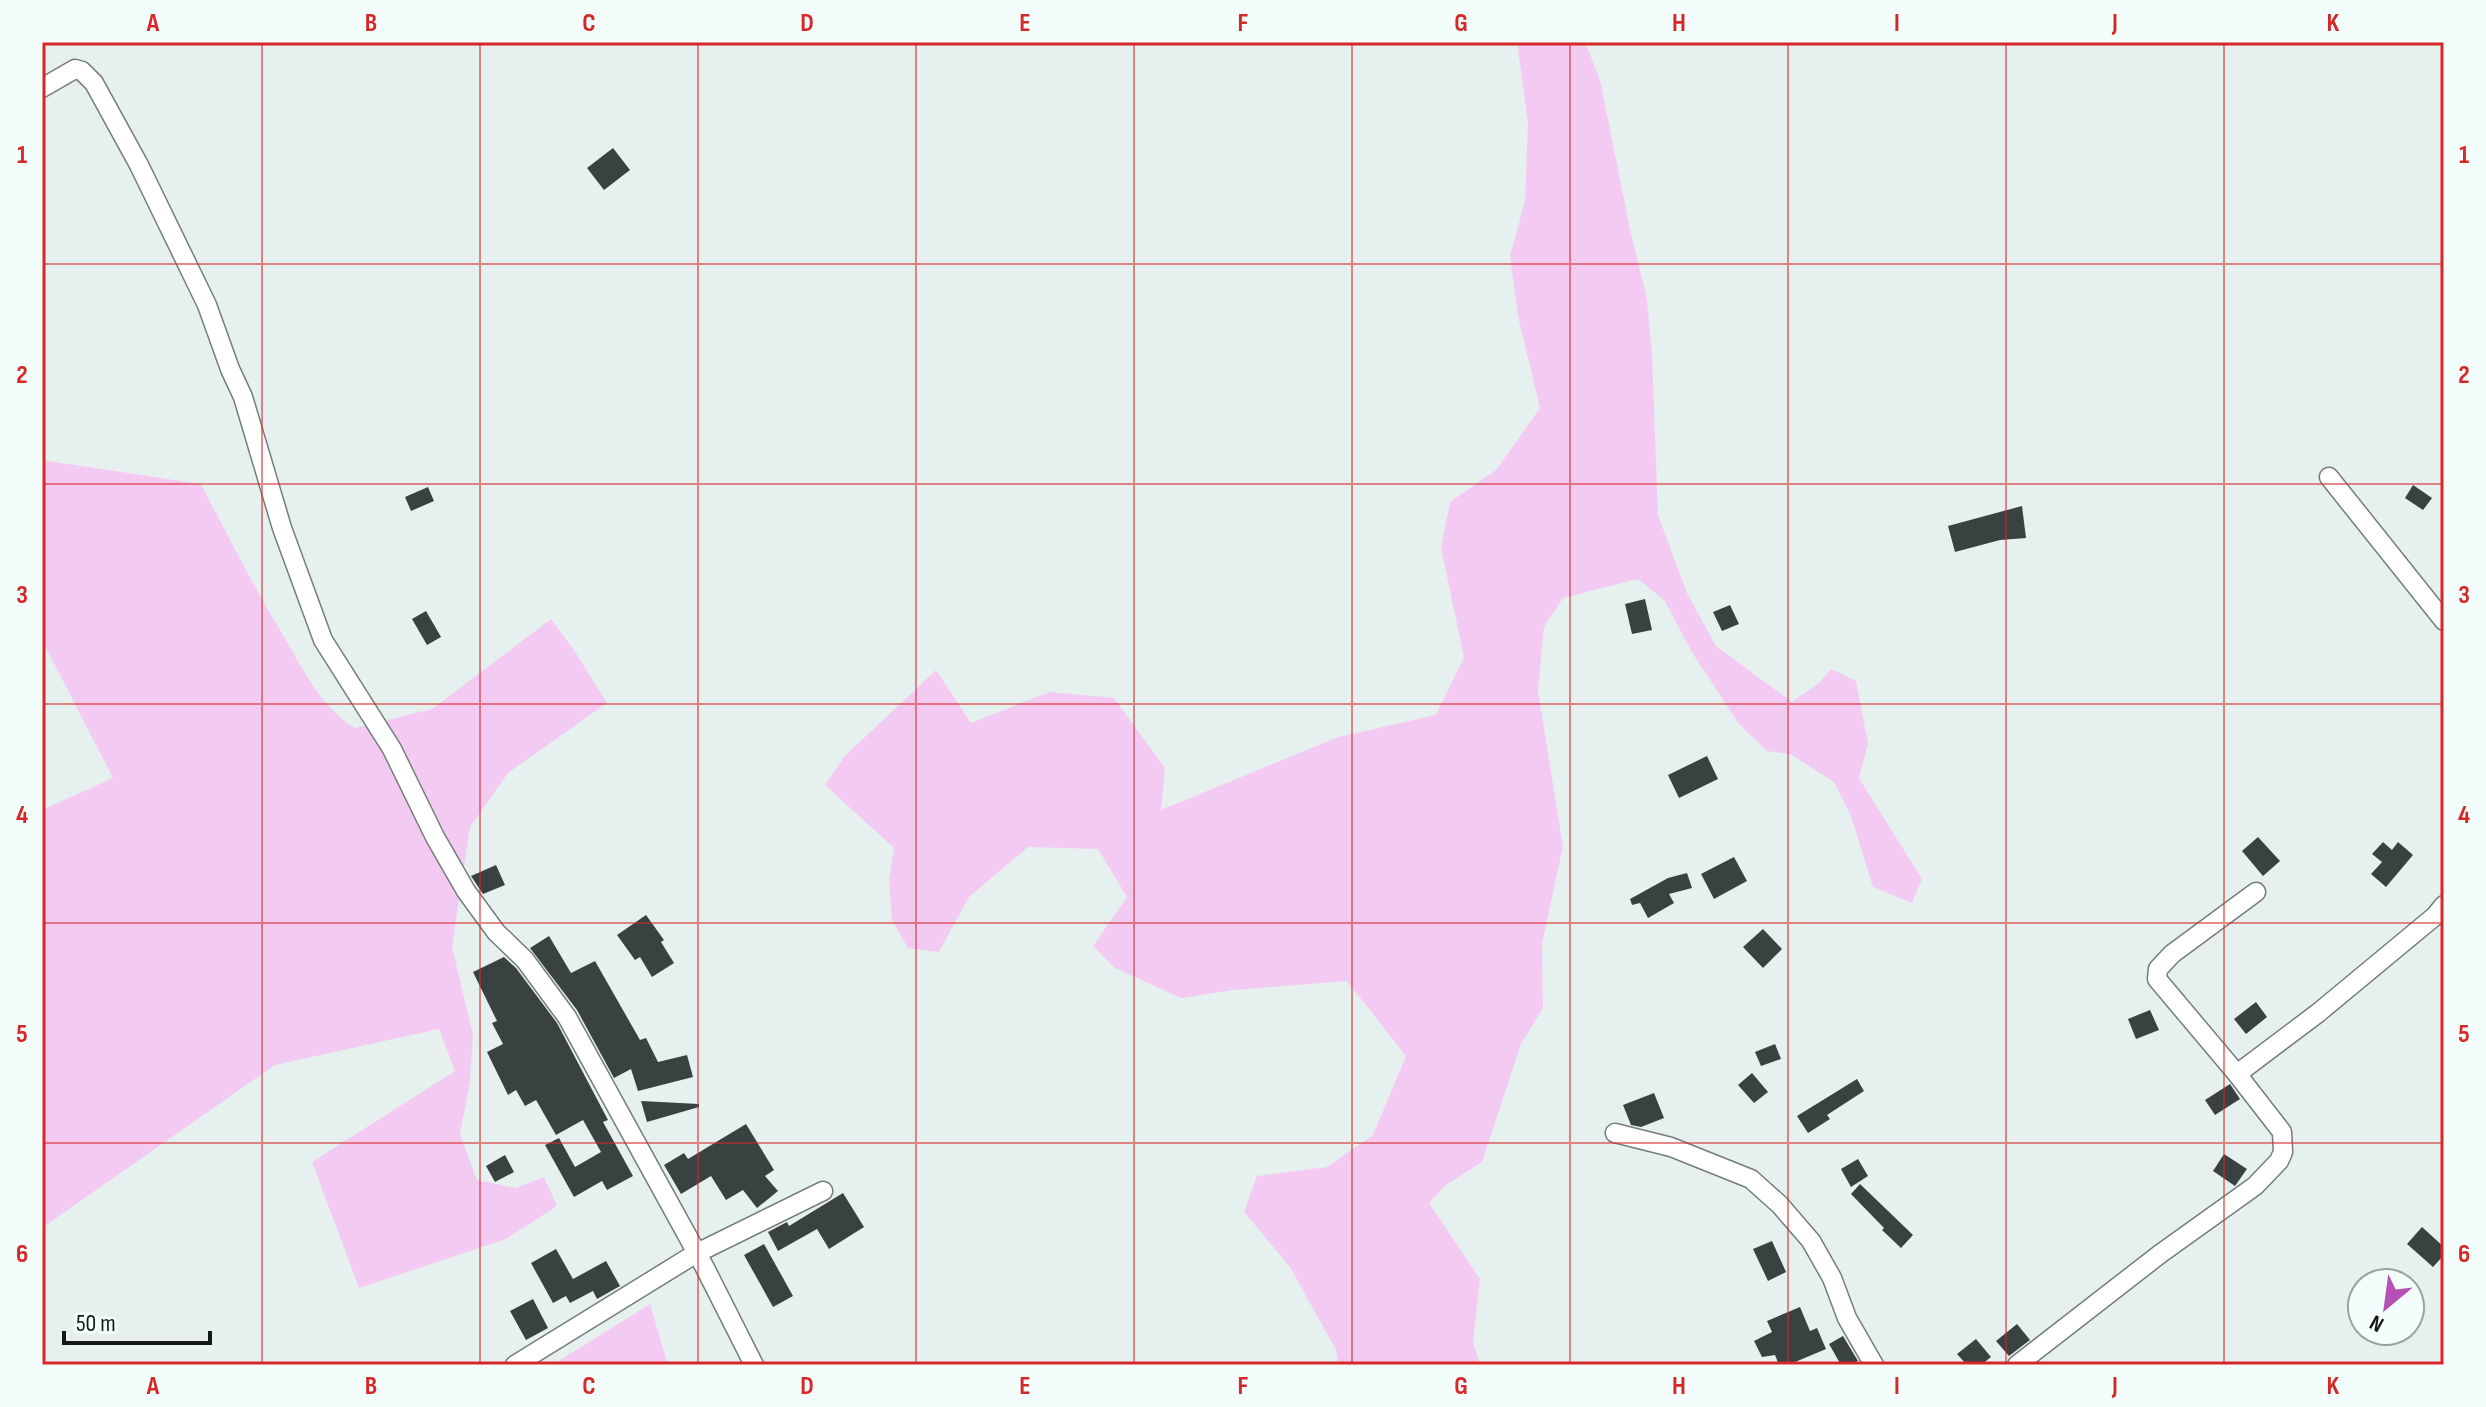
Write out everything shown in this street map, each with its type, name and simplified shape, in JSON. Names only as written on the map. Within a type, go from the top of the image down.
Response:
[{"type":"street","points":[[42,88],[75,69],[82,71],[94,83],[139,165],[207,305],[243,397],[282,528],[323,640],[392,749],[435,837],[466,891],[496,932],[525,960],[567,1017],[704,1266],[754,1365]]},
{"type":"street","points":[[2329,477],[2444,621]]},
{"type":"street","points":[[2017,1365],[2160,1254],[2255,1186],[2279,1161],[2283,1152],[2282,1132],[2157,979],[2158,969],[2172,954],[2256,892]]},
{"type":"street","points":[[2237,1074],[2340,996],[2444,905]]},
{"type":"street","points":[[1615,1133],[1671,1147],[1751,1179],[1780,1205],[1811,1241],[1832,1278],[1847,1318],[1874,1365]]},
{"type":"street","points":[[515,1365],[695,1254],[823,1191]]},
{"type":"shaded area","points":[[1517,42],[1585,42],[1600,80],[1647,300],[1658,515],[1687,593],[1716,646],[1792,702],[1819,683],[1831,669],[1856,681],[1868,744],[1859,778],[1922,879],[1912,903],[1873,887],[1851,816],[1834,782],[1790,754],[1767,751],[1739,724],[1693,654],[1664,600],[1638,579],[1563,598],[1544,627],[1538,691],[1563,846],[1542,944],[1543,1008],[1521,1044],[1482,1162],[1446,1185],[1429,1203],[1480,1279],[1473,1342],[1480,1365],[1338,1365],[1336,1350],[1290,1267],[1244,1212],[1257,1176],[1327,1167],[1373,1135],[1406,1056],[1347,981],[1234,990],[1181,998],[1115,968],[1093,946],[1127,897],[1098,849],[1028,847],[969,897],[939,952],[908,948],[892,920],[889,880],[894,848],[825,785],[845,756],[936,670],[971,723],[1050,692],[1114,698],[1165,768],[1161,810],[1338,737],[1436,715],[1464,657],[1441,548],[1450,502],[1496,470],[1540,408],[1518,316],[1510,256],[1525,201],[1528,123]]},
{"type":"shaded area","points":[[42,460],[201,484],[306,675],[332,710],[355,728],[432,709],[551,619],[607,703],[508,773],[470,827],[452,947],[473,1035],[470,1081],[460,1134],[477,1180],[516,1188],[544,1177],[557,1206],[506,1239],[359,1288],[312,1162],[455,1071],[439,1029],[275,1065],[42,1228],[42,810],[113,778],[42,640]]},
{"type":"shaded area","points":[[650,1304],[668,1365],[552,1365]]},
{"type":"building","points":[[613,148],[630,170],[604,190],[587,168]]},
{"type":"building","points":[[2413,485],[2432,498],[2423,510],[2405,498]]},
{"type":"building","points":[[428,487],[434,501],[411,511],[405,497]]},
{"type":"building","points":[[2022,506],[2026,538],[2000,540],[1955,552],[1948,526]]},
{"type":"building","points":[[1645,599],[1652,630],[1632,634],[1625,604]]},
{"type":"building","points":[[1730,605],[1739,624],[1722,631],[1713,612]]},
{"type":"building","points":[[426,611],[441,637],[427,645],[412,619]]},
{"type":"building","points":[[1707,756],[1718,779],[1679,798],[1668,775]]},
{"type":"building","points":[[2258,837],[2280,861],[2263,876],[2242,851]]},
{"type":"building","points":[[2383,842],[2392,850],[2398,842],[2413,855],[2386,887],[2371,874],[2382,862],[2372,854]]},
{"type":"building","points":[[1734,857],[1747,881],[1714,899],[1701,874]]},
{"type":"building","points":[[496,865],[505,885],[483,894],[471,876]]},
{"type":"building","points":[[1687,873],[1692,888],[1669,894],[1674,903],[1648,918],[1640,903],[1632,905],[1630,899],[1668,878]]},
{"type":"building","points":[[646,915],[664,940],[661,942],[674,963],[652,977],[640,957],[635,960],[617,935]]},
{"type":"building","points":[[1763,929],[1782,949],[1763,968],[1743,947]]},
{"type":"building","points":[[549,936],[571,973],[595,961],[640,1040],[646,1038],[658,1062],[687,1055],[693,1077],[638,1091],[631,1069],[614,1078],[577,1010],[530,948]]},
{"type":"building","points":[[504,957],[516,968],[557,1023],[608,1120],[603,1122],[633,1176],[607,1190],[602,1181],[574,1197],[545,1145],[559,1138],[575,1167],[601,1152],[583,1120],[556,1135],[536,1100],[525,1106],[516,1090],[508,1095],[487,1052],[503,1044],[492,1023],[497,1021],[473,972]]},
{"type":"building","points":[[2256,1002],[2267,1017],[2246,1034],[2234,1019]]},
{"type":"building","points":[[2150,1010],[2159,1030],[2136,1039],[2128,1019]]},
{"type":"building","points":[[1775,1044],[1781,1059],[1761,1066],[1755,1052]]},
{"type":"building","points":[[1752,1073],[1768,1092],[1754,1103],[1738,1085]]},
{"type":"building","points":[[1857,1079],[1864,1091],[1827,1115],[1830,1119],[1808,1133],[1797,1116]]},
{"type":"building","points":[[2230,1084],[2240,1099],[2215,1115],[2205,1100]]},
{"type":"building","points":[[1654,1093],[1664,1118],[1641,1127],[1631,1125],[1623,1105]]},
{"type":"building","points":[[641,1101],[699,1104],[699,1107],[647,1122]]},
{"type":"building","points":[[746,1124],[774,1170],[765,1176],[778,1191],[757,1208],[743,1190],[726,1200],[711,1176],[681,1194],[664,1165],[684,1153],[688,1159]]},
{"type":"building","points":[[2224,1154],[2247,1169],[2235,1186],[2213,1171]]},
{"type":"building","points":[[505,1155],[514,1172],[495,1182],[486,1166]]},
{"type":"building","points":[[1858,1159],[1868,1176],[1851,1187],[1841,1169]]},
{"type":"building","points":[[1860,1184],[1913,1235],[1901,1248],[1851,1194]]},
{"type":"building","points":[[843,1193],[864,1227],[829,1249],[817,1229],[778,1251],[768,1232],[787,1222],[789,1226]]},
{"type":"building","points":[[2422,1227],[2444,1247],[2444,1255],[2433,1267],[2407,1244]]},
{"type":"building","points":[[1772,1241],[1786,1272],[1768,1281],[1753,1249]]},
{"type":"building","points":[[764,1244],[793,1296],[773,1307],[744,1255]]},
{"type":"building","points":[[556,1249],[573,1279],[606,1261],[620,1286],[597,1299],[593,1291],[570,1303],[566,1296],[553,1303],[531,1263]]},
{"type":"building","points":[[533,1299],[548,1328],[526,1340],[510,1311]]},
{"type":"building","points":[[1800,1307],[1810,1331],[1817,1328],[1826,1349],[1788,1365],[1779,1365],[1775,1355],[1762,1357],[1754,1341],[1772,1332],[1767,1321]]},
{"type":"building","points":[[2017,1324],[2030,1340],[2009,1356],[1996,1341]]},
{"type":"building","points":[[1843,1336],[1858,1361],[1850,1365],[1841,1365],[1829,1344]]},
{"type":"building","points":[[1976,1339],[1991,1357],[1981,1365],[1967,1365],[1957,1354]]}]
